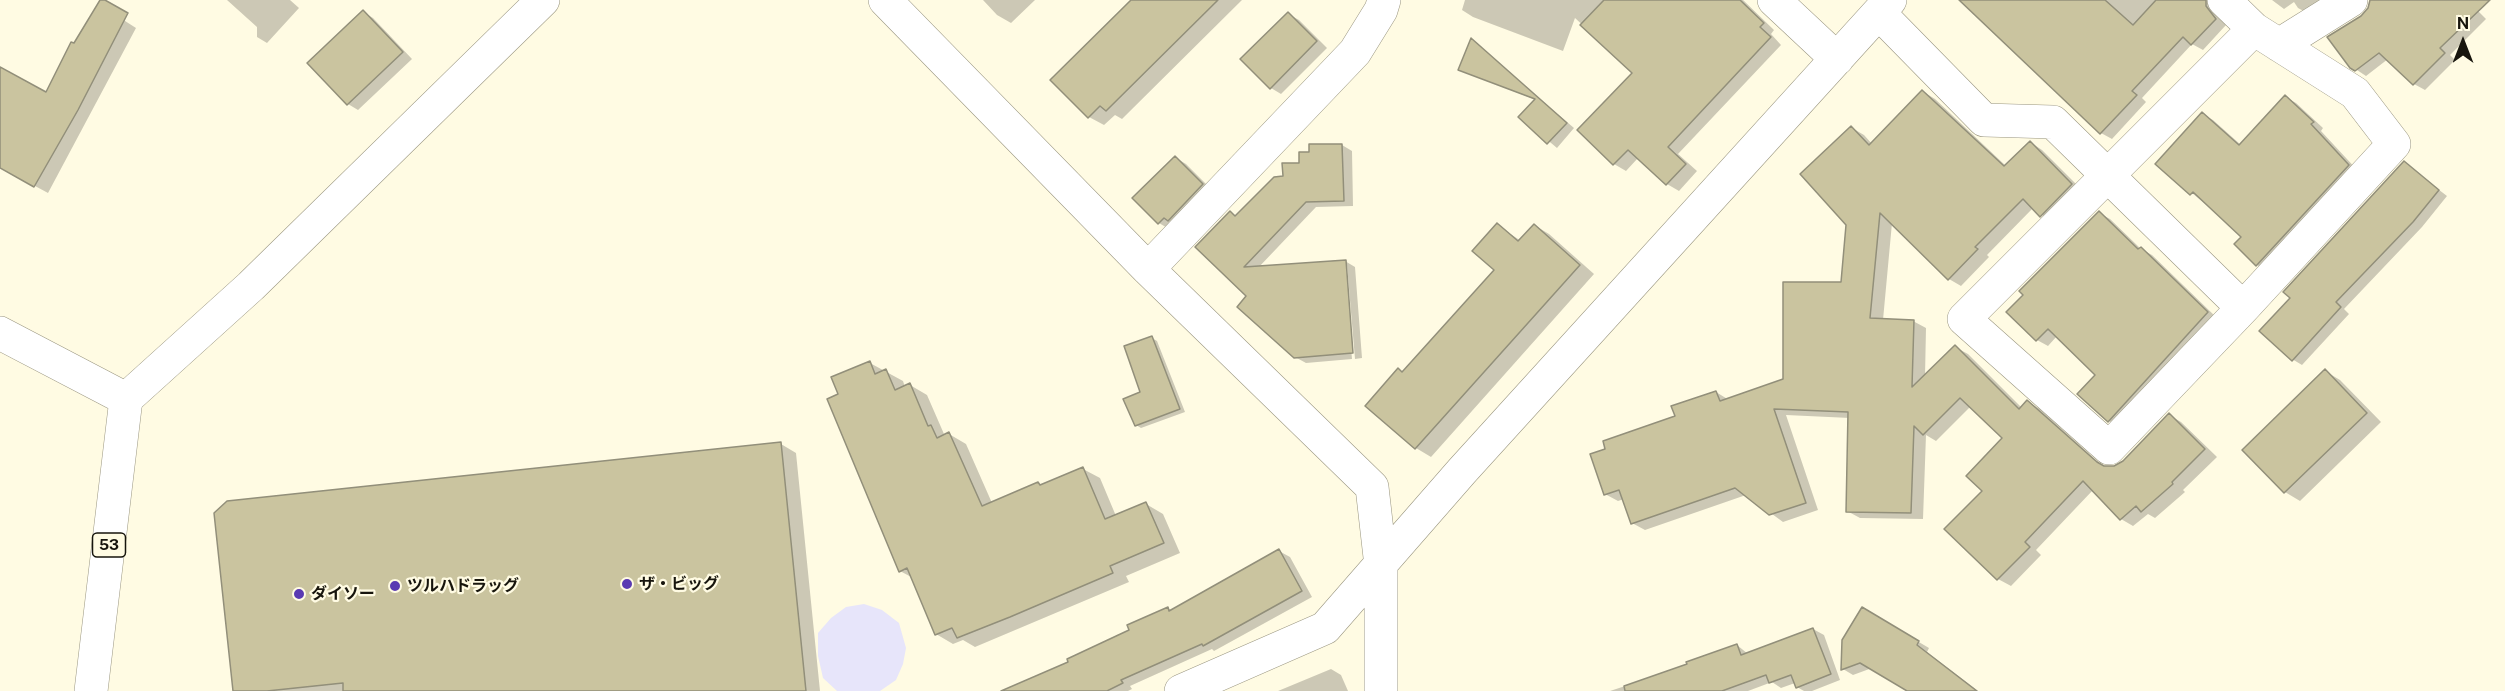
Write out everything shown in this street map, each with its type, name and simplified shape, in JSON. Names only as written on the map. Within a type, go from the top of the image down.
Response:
[{"type":"street","points":[[0,333],[126,399],[252,286],[543,0]]},
{"type":"street","points":[[885,0],[1148,269],[1372,487],[1381,566],[1381,691]]},
{"type":"street","points":[[1148,269],[1355,52],[1381,10],[1384,0]]},
{"type":"street","points":[[1774,0],[1837,59]]},
{"type":"street","points":[[2224,0],[2266,37],[2355,93],[2394,144],[2243,308],[2109,448],[1964,320],[2107,176],[2266,37],[2351,0]]},
{"type":"street","points":[[1181,691],[1325,628],[1462,471],[1884,6],[1984,120],[2053,122],[2243,308]]},
{"type":"street","name":"53","points":[[91,691],[126,399]]},
{"type":"shaded area","points":[[864,604],[882,610],[899,623],[906,648],[903,664],[896,680],[880,691],[837,691],[823,678],[818,656],[818,633],[831,618],[846,607]]},
{"type":"building","points":[[100,0],[105,0],[128,13],[78,110],[34,187],[0,168],[0,67],[46,92],[71,42],[74,43]]},
{"type":"building","points":[[1131,0],[1218,0],[1106,111],[1100,106],[1088,118],[1050,80]]},
{"type":"building","points":[[1604,0],[1740,0],[1764,23],[1760,27],[1771,37],[1668,147],[1686,164],[1666,185],[1628,150],[1613,165],[1577,130],[1632,73],[1580,25]]},
{"type":"building","points":[[1959,0],[2105,0],[2133,25],[2156,0],[2206,0],[2206,6],[2216,19],[2191,45],[2183,37],[2132,91],[2137,95],[2100,134]]},
{"type":"building","points":[[2370,0],[2490,0],[2440,48],[2445,53],[2413,85],[2379,53],[2355,71],[2350,68],[2327,37],[2361,16],[2368,8]]},
{"type":"building","points":[[363,10],[403,52],[347,105],[307,63]]},
{"type":"building","points":[[1288,12],[1317,41],[1270,89],[1240,59]]},
{"type":"building","points":[[1471,38],[1567,123],[1547,144],[1518,117],[1535,99],[1458,70]]},
{"type":"building","points":[[1922,90],[2004,166],[2030,141],[2072,184],[2040,217],[2023,199],[1975,247],[1978,249],[1948,280],[1880,213],[1870,318],[1914,320],[1912,387],[1955,345],[2019,409],[2027,400],[2104,466],[2114,466],[2123,461],[2169,413],[2205,449],[2172,482],[2173,484],[2141,512],[2136,506],[2120,520],[2083,481],[2025,542],[2030,547],[1997,580],[1944,529],[1982,491],[1966,476],[2002,438],[1960,398],[1923,435],[1914,426],[1911,513],[1846,512],[1848,412],[1774,409],[1806,503],[1769,515],[1735,488],[1631,524],[1619,490],[1604,495],[1590,454],[1605,449],[1603,441],[1675,416],[1671,406],[1716,391],[1720,401],[1783,379],[1783,282],[1841,282],[1846,225],[1800,174],[1851,126],[1869,145]]},
{"type":"building","points":[[2285,95],[2314,122],[2311,124],[2349,165],[2256,266],[2234,244],[2241,237],[2193,192],[2190,195],[2155,164],[2202,112],[2239,145]]},
{"type":"building","points":[[1309,144],[1342,144],[1344,201],[1306,202],[1244,267],[1346,260],[1353,353],[1294,358],[1237,307],[1246,296],[1195,247],[1230,211],[1235,216],[1274,177],[1283,176],[1282,163],[1299,163],[1299,152],[1309,152]]},
{"type":"building","points":[[1175,156],[1203,184],[1168,221],[1164,218],[1158,224],[1132,198]]},
{"type":"building","points":[[2404,161],[2439,190],[2413,222],[2336,302],[2341,307],[2292,361],[2259,331],[2290,298],[2283,292]]},
{"type":"building","points":[[2099,211],[2138,249],[2141,247],[2208,312],[2108,422],[2077,394],[2095,375],[2048,329],[2036,341],[2006,312],[2023,295],[2019,291]]},
{"type":"building","points":[[1497,223],[1518,241],[1534,224],[1580,265],[1415,449],[1365,406],[1398,368],[1402,372],[1494,270],[1472,251]]},
{"type":"building","points":[[1152,336],[1180,409],[1135,426],[1123,399],[1140,392],[1124,346]]},
{"type":"building","points":[[870,361],[875,374],[886,369],[895,390],[910,383],[928,426],[931,425],[937,438],[949,432],[982,506],[1038,482],[1040,485],[1083,467],[1105,519],[1146,502],[1164,543],[1110,566],[1113,573],[1010,617],[957,638],[952,628],[935,635],[907,568],[899,572],[827,399],[838,394],[831,377]]},
{"type":"building","points":[[2325,369],[2367,413],[2284,493],[2242,450]]},
{"type":"building","points":[[781,442],[806,691],[343,691],[343,683],[267,691],[233,691],[214,513],[227,501]]},
{"type":"building","points":[[1279,549],[1302,591],[1203,646],[1202,644],[1121,680],[1123,683],[1107,691],[1001,691],[1068,662],[1067,659],[1129,630],[1127,625],[1168,607],[1169,611]]},
{"type":"building","points":[[1862,607],[1919,641],[1917,645],[1977,691],[1907,691],[1860,663],[1841,670],[1842,640]]},
{"type":"building","points":[[1813,628],[1831,674],[1796,688],[1791,675],[1769,683],[1766,675],[1722,691],[1625,691],[1624,686],[1737,644],[1741,655]]},
{"type":"place","name":"ザ・ビッグ","points":[[627,584]]},
{"type":"place","name":"ツルハドラッグ","points":[[395,586]]},
{"type":"place","name":"ダイソー","points":[[299,594]]}]
